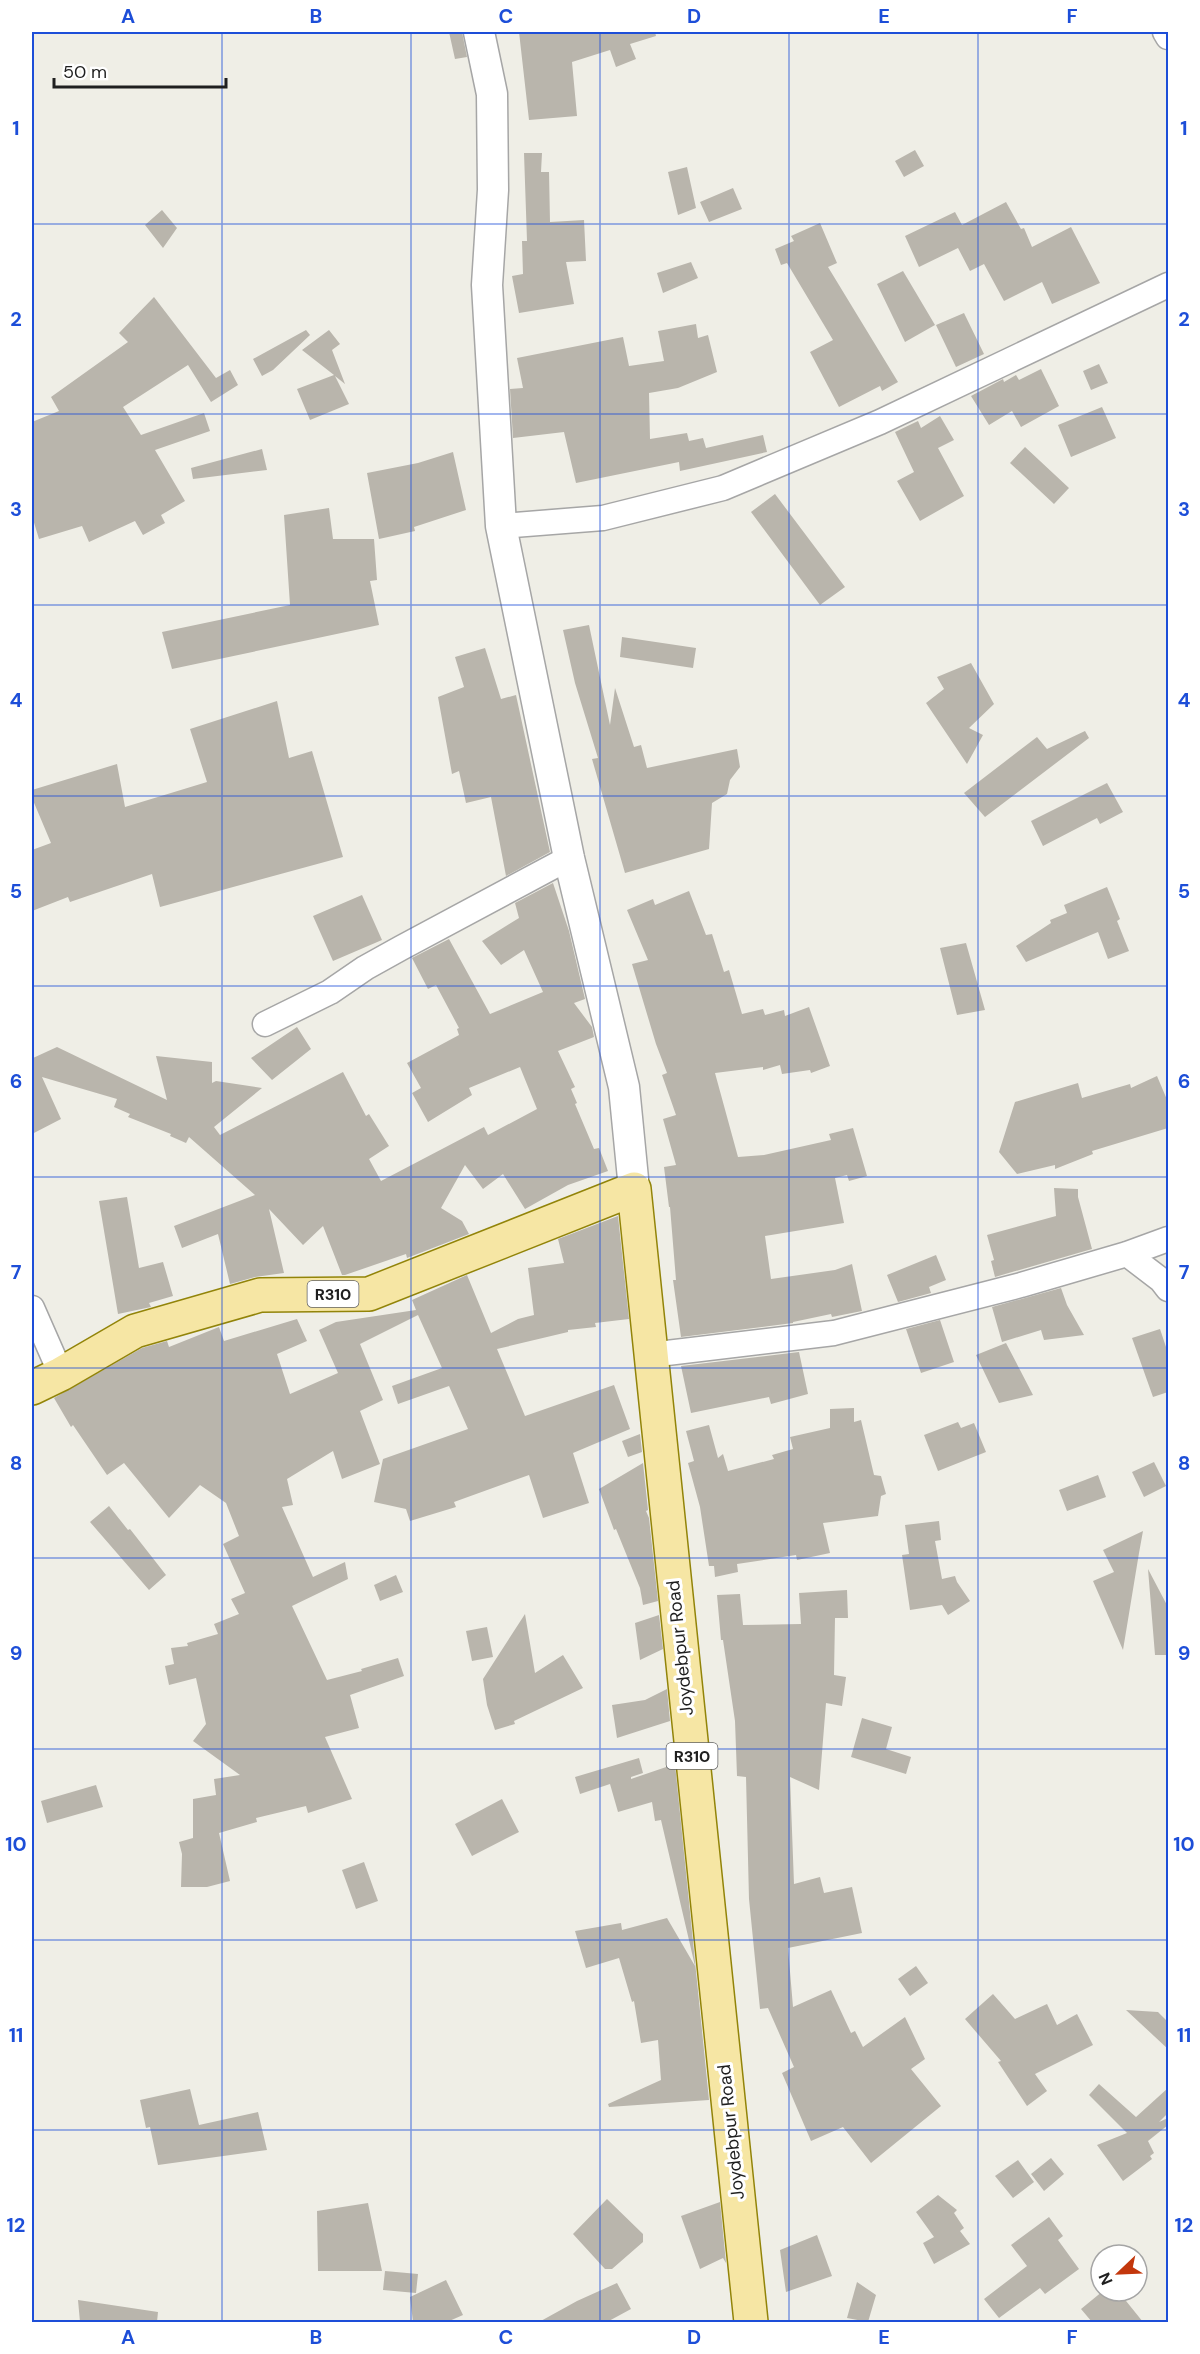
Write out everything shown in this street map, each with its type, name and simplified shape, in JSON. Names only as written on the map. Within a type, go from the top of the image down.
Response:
[{"type":"main road","name":"Joydebpur Road","points":[[634,1189],[751,2322]]},
{"type":"main road","name":"R310","points":[[32,1388],[135,1331],[260,1295],[369,1294],[634,1189]]},
{"type":"street","points":[[479,32],[492,94],[493,190],[487,285],[501,526],[569,858],[624,1087],[634,1189]]},
{"type":"street","points":[[1165,32],[1168,37]]},
{"type":"street","points":[[501,526],[603,518],[723,488],[880,422],[1168,285]]},
{"type":"street","points":[[265,1024],[330,992],[365,968],[569,858]]},
{"type":"street","points":[[650,1355],[834,1333],[1021,1285],[1127,1254],[1168,1239]]},
{"type":"street","points":[[1127,1254],[1161,1280],[1168,1289]]},
{"type":"street","points":[[32,1308],[61,1374]]},
{"type":"building","points":[[449,32],[462,32],[467,57],[455,59]]},
{"type":"building","points":[[519,32],[655,32],[656,36],[630,44],[636,59],[616,67],[610,50],[572,62],[577,116],[529,120]]},
{"type":"building","points":[[915,150],[924,166],[904,177],[895,161]]},
{"type":"building","points":[[524,153],[542,153],[541,172],[549,172],[550,222],[584,220],[586,261],[566,262],[574,304],[519,313],[512,276],[523,274],[522,241],[527,241]]},
{"type":"building","points":[[687,167],[696,208],[678,215],[668,172]]},
{"type":"building","points":[[733,188],[742,209],[709,222],[700,202]]},
{"type":"building","points":[[1006,202],[1021,229],[1024,228],[1032,247],[1071,227],[1100,283],[1052,304],[1042,282],[1004,301],[984,264],[970,271],[958,248],[919,267],[905,236],[955,212],[962,225]]},
{"type":"building","points":[[162,210],[177,228],[163,248],[145,225]]},
{"type":"building","points":[[820,223],[837,263],[828,267],[898,382],[882,391],[880,386],[839,407],[810,352],[833,340],[787,263],[781,265],[775,249],[794,241],[791,236]]},
{"type":"building","points":[[691,262],[698,278],[663,293],[657,273]]},
{"type":"building","points":[[903,271],[935,325],[905,342],[877,284]]},
{"type":"building","points":[[154,297],[216,378],[230,370],[238,385],[211,402],[188,365],[123,407],[141,435],[204,413],[210,431],[155,450],[185,501],[161,515],[165,523],[143,535],[135,521],[89,542],[82,526],[39,539],[32,516],[32,422],[59,411],[51,397],[128,342],[119,333]]},
{"type":"building","points":[[964,313],[984,354],[956,367],[936,325]]},
{"type":"building","points":[[696,324],[698,338],[708,335],[717,372],[678,388],[649,393],[650,439],[687,433],[689,441],[703,438],[706,448],[763,435],[767,452],[680,471],[679,462],[576,483],[564,432],[513,438],[510,389],[523,388],[517,358],[623,337],[629,366],[664,361],[658,331]]},
{"type":"building","points":[[306,330],[310,335],[273,370],[262,376],[253,359]]},
{"type":"building","points":[[329,330],[340,344],[332,350],[345,384],[335,376],[349,404],[310,420],[297,389],[334,375],[302,350]]},
{"type":"building","points":[[1099,364],[1108,383],[1091,390],[1083,371]]},
{"type":"building","points":[[1041,369],[1059,406],[1021,427],[1012,411],[989,425],[971,396],[1003,379],[1004,382],[1016,375],[1019,380]]},
{"type":"building","points":[[1102,407],[1116,438],[1071,457],[1058,425]]},
{"type":"building","points":[[940,416],[954,440],[938,448],[964,496],[920,521],[897,481],[914,472],[895,432],[918,421],[921,428]]},
{"type":"building","points":[[1025,447],[1069,488],[1054,504],[1010,463]]},
{"type":"building","points":[[262,449],[267,470],[193,479],[191,468]]},
{"type":"building","points":[[453,452],[466,510],[414,527],[415,531],[379,539],[367,473],[418,463]]},
{"type":"building","points":[[775,494],[845,587],[820,605],[751,512]]},
{"type":"building","points":[[329,508],[333,539],[374,539],[377,580],[370,581],[379,625],[172,669],[162,632],[290,605],[284,515]]},
{"type":"building","points":[[589,625],[610,725],[615,688],[634,747],[641,745],[647,768],[737,749],[740,767],[730,780],[727,794],[712,803],[709,849],[625,873],[592,759],[598,758],[575,683],[563,630]]},
{"type":"building","points":[[622,637],[696,648],[693,668],[620,657]]},
{"type":"building","points":[[485,648],[501,699],[516,695],[550,852],[506,876],[491,797],[466,803],[459,771],[452,774],[438,697],[464,687],[455,657]]},
{"type":"building","points":[[971,663],[994,704],[969,728],[983,735],[967,764],[926,703],[944,689],[937,677]]},
{"type":"building","points":[[277,701],[289,758],[312,751],[343,857],[160,907],[152,874],[70,902],[68,897],[32,911],[32,850],[51,843],[32,798],[32,790],[117,764],[125,807],[207,782],[190,729]]},
{"type":"building","points":[[1085,731],[1089,738],[985,817],[964,793],[1037,737],[1047,749]]},
{"type":"building","points":[[1107,783],[1123,812],[1100,824],[1097,818],[1043,846],[1031,821]]},
{"type":"building","points":[[553,883],[569,931],[585,999],[574,1003],[592,1027],[594,1037],[558,1051],[575,1087],[571,1089],[577,1103],[575,1104],[594,1149],[599,1148],[608,1171],[568,1185],[525,1209],[503,1174],[483,1189],[465,1165],[441,1208],[462,1221],[469,1234],[407,1258],[406,1254],[345,1275],[342,1275],[323,1226],[303,1245],[269,1209],[284,1273],[255,1277],[230,1284],[218,1234],[182,1248],[174,1226],[255,1195],[189,1137],[186,1143],[170,1136],[171,1134],[128,1117],[130,1114],[114,1107],[117,1099],[42,1077],[61,1119],[32,1134],[32,1055],[33,1058],[57,1047],[167,1100],[156,1056],[212,1062],[212,1083],[216,1081],[262,1088],[214,1127],[220,1135],[343,1072],[366,1116],[369,1114],[389,1146],[369,1159],[381,1181],[484,1127],[488,1135],[537,1109],[520,1067],[469,1088],[472,1095],[428,1122],[412,1093],[421,1088],[407,1063],[459,1035],[457,1029],[459,1028],[436,985],[428,989],[412,958],[449,939],[490,1014],[543,992],[524,950],[501,965],[482,941],[519,918],[515,903]]},
{"type":"building","points":[[1107,887],[1120,919],[1117,921],[1129,951],[1108,959],[1098,932],[1026,962],[1016,946],[1051,923],[1050,920],[1067,913],[1064,905]]},
{"type":"building","points":[[689,891],[706,935],[712,934],[724,972],[729,970],[742,1014],[763,1009],[765,1015],[784,1010],[785,1016],[809,1007],[830,1066],[811,1073],[810,1070],[782,1074],[780,1065],[763,1070],[763,1067],[715,1073],[738,1157],[764,1155],[831,1140],[829,1134],[853,1128],[867,1176],[849,1181],[847,1175],[835,1178],[844,1223],[765,1236],[771,1279],[835,1270],[852,1264],[862,1311],[832,1317],[831,1314],[793,1323],[681,1337],[673,1280],[676,1280],[664,1167],[676,1165],[663,1119],[676,1115],[662,1075],[667,1073],[632,964],[648,960],[627,910],[653,899],[655,905]]},
{"type":"building","points":[[362,895],[382,940],[333,961],[313,916]]},
{"type":"building","points":[[966,943],[985,1010],[957,1015],[940,948]]},
{"type":"building","points":[[297,1027],[311,1049],[272,1080],[251,1058]]},
{"type":"building","points":[[1157,1076],[1168,1102],[1168,1128],[1092,1151],[1093,1154],[1055,1169],[1055,1165],[1017,1174],[999,1152],[1015,1102],[1078,1083],[1082,1098],[1130,1084],[1131,1088]]},
{"type":"building","points":[[1054,1188],[1078,1189],[1078,1197],[1092,1249],[995,1277],[991,1261],[994,1260],[987,1235],[1056,1216]]},
{"type":"building","points":[[127,1197],[139,1268],[163,1262],[173,1296],[149,1303],[151,1307],[118,1314],[99,1201]]},
{"type":"building","points":[[618,1216],[629,1319],[595,1323],[596,1327],[568,1330],[568,1332],[497,1349],[525,1416],[614,1385],[630,1429],[573,1453],[589,1503],[543,1518],[529,1475],[454,1502],[456,1507],[410,1521],[406,1509],[374,1502],[383,1459],[468,1429],[449,1386],[398,1404],[392,1386],[442,1368],[418,1315],[360,1344],[383,1400],[360,1411],[380,1464],[342,1479],[333,1451],[287,1479],[293,1505],[282,1507],[313,1577],[345,1562],[348,1579],[292,1606],[327,1680],[398,1658],[404,1676],[350,1695],[359,1728],[325,1737],[352,1799],[308,1813],[306,1806],[256,1818],[257,1822],[219,1833],[230,1881],[207,1887],[181,1887],[182,1854],[179,1842],[193,1838],[193,1799],[216,1795],[214,1779],[240,1775],[193,1741],[206,1724],[196,1678],[169,1685],[165,1666],[174,1664],[171,1648],[188,1646],[187,1643],[218,1634],[214,1624],[239,1614],[231,1599],[245,1593],[223,1544],[239,1536],[226,1503],[200,1485],[169,1518],[124,1463],[107,1475],[73,1425],[71,1427],[54,1398],[142,1348],[167,1341],[169,1347],[219,1327],[224,1341],[297,1319],[307,1341],[277,1354],[290,1394],[338,1373],[319,1330],[336,1322],[416,1310],[412,1300],[467,1275],[491,1333],[518,1319],[534,1315],[528,1268],[564,1263],[558,1239]]},
{"type":"building","points":[[936,1255],[946,1280],[929,1287],[931,1293],[898,1302],[887,1275]]},
{"type":"building","points":[[1061,1288],[1067,1305],[1084,1335],[1044,1340],[1041,1330],[1002,1342],[992,1307]]},
{"type":"building","points":[[940,1320],[954,1362],[921,1373],[906,1329]]},
{"type":"building","points":[[1160,1329],[1168,1353],[1168,1392],[1153,1397],[1132,1338]]},
{"type":"building","points":[[1006,1343],[1033,1395],[999,1403],[976,1355]]},
{"type":"building","points":[[799,1352],[808,1394],[771,1404],[769,1397],[691,1413],[681,1366]]},
{"type":"building","points":[[854,1408],[854,1422],[861,1420],[874,1475],[881,1476],[886,1494],[881,1496],[878,1516],[823,1523],[830,1553],[797,1560],[796,1555],[737,1564],[738,1572],[715,1577],[714,1566],[709,1566],[700,1507],[688,1463],[694,1461],[686,1431],[709,1425],[718,1458],[723,1454],[728,1471],[774,1459],[772,1455],[793,1449],[790,1437],[830,1428],[830,1409]]},
{"type":"building","points":[[958,1422],[961,1428],[974,1423],[986,1452],[938,1471],[924,1435]]},
{"type":"building","points":[[640,1434],[642,1452],[628,1457],[622,1441]]},
{"type":"building","points":[[1154,1462],[1166,1486],[1144,1497],[1132,1472]]},
{"type":"building","points":[[643,1463],[648,1510],[646,1511],[649,1518],[658,1601],[643,1605],[640,1588],[616,1529],[614,1530],[599,1489]]},
{"type":"building","points":[[1098,1475],[1106,1497],[1067,1511],[1059,1490]]},
{"type":"building","points":[[109,1506],[166,1575],[149,1590],[90,1522]]},
{"type":"building","points":[[939,1521],[941,1540],[935,1541],[942,1579],[955,1576],[970,1601],[948,1615],[942,1605],[910,1610],[902,1555],[909,1554],[905,1525]]},
{"type":"building","points":[[1143,1531],[1123,1650],[1093,1581],[1114,1572],[1103,1550]]},
{"type":"building","points":[[1148,1569],[1168,1607],[1168,1655],[1155,1655]]},
{"type":"building","points":[[396,1575],[403,1592],[380,1601],[374,1585]]},
{"type":"building","points":[[847,1590],[848,1618],[835,1618],[834,1675],[846,1677],[842,1706],[826,1703],[819,1790],[790,1777],[794,1884],[820,1877],[824,1893],[852,1887],[862,1933],[788,1948],[793,2007],[831,1990],[851,2033],[855,2031],[863,2047],[905,2017],[925,2059],[911,2069],[941,2106],[871,2163],[843,2127],[811,2141],[782,2073],[794,2067],[768,2008],[760,2009],[749,1899],[746,1777],[737,1776],[735,1721],[723,1640],[721,1640],[717,1595],[740,1594],[743,1625],[801,1624],[799,1593]]},
{"type":"building","points":[[525,1614],[535,1673],[563,1655],[583,1688],[514,1721],[515,1724],[495,1730],[487,1705],[483,1679]]},
{"type":"building","points":[[659,1615],[663,1649],[640,1660],[635,1623]]},
{"type":"building","points":[[487,1627],[493,1657],[472,1661],[466,1631]]},
{"type":"building","points":[[667,1689],[670,1721],[617,1738],[612,1705],[645,1700]]},
{"type":"building","points":[[862,1718],[892,1727],[886,1749],[911,1757],[906,1774],[851,1757]]},
{"type":"building","points":[[639,1758],[643,1773],[631,1779],[675,1764],[709,2100],[609,2107],[608,2104],[661,2080],[658,2040],[641,2043],[634,2001],[632,2002],[619,1958],[586,1968],[575,1931],[621,1923],[622,1930],[667,1918],[695,1966],[661,1820],[655,1821],[652,1802],[618,1812],[610,1784],[580,1794],[575,1777]]},
{"type":"building","points":[[96,1785],[103,1807],[47,1823],[41,1801]]},
{"type":"building","points":[[502,1799],[519,1832],[472,1856],[455,1824]]},
{"type":"building","points":[[364,1862],[378,1901],[356,1909],[342,1870]]},
{"type":"building","points":[[916,1966],[928,1983],[910,1996],[898,1979]]},
{"type":"building","points":[[993,1994],[1015,2019],[1047,2004],[1057,2025],[1077,2014],[1093,2045],[1035,2074],[1047,2091],[1027,2106],[998,2062],[1001,2061],[965,2019]]},
{"type":"building","points":[[1126,2010],[1158,2012],[1168,2022],[1168,2049]]},
{"type":"building","points":[[1099,2084],[1136,2117],[1168,2088],[1168,2113],[1159,2122],[1168,2118],[1168,2125],[1148,2141],[1154,2153],[1150,2156],[1152,2159],[1123,2181],[1097,2145],[1127,2133],[1089,2095]]},
{"type":"building","points":[[190,2089],[199,2125],[258,2112],[267,2150],[158,2165],[150,2127],[146,2128],[140,2100]]},
{"type":"building","points":[[1051,2158],[1064,2174],[1044,2191],[1031,2174]]},
{"type":"building","points":[[1018,2160],[1034,2182],[1013,2198],[995,2176]]},
{"type":"building","points":[[938,2195],[957,2210],[954,2213],[964,2228],[960,2231],[970,2244],[934,2264],[923,2243],[934,2237],[916,2212]]},
{"type":"building","points":[[607,2199],[643,2234],[643,2242],[612,2269],[605,2269],[573,2234]]},
{"type":"building","points":[[720,2202],[726,2263],[723,2258],[700,2269],[681,2216]]},
{"type":"building","points":[[368,2203],[382,2271],[318,2271],[317,2211]]},
{"type":"building","points":[[1049,2217],[1063,2236],[1058,2240],[1079,2269],[1045,2294],[1040,2288],[999,2318],[984,2299],[1027,2266],[1011,2245]]},
{"type":"building","points":[[817,2235],[832,2276],[786,2292],[780,2250]]},
{"type":"building","points":[[385,2271],[418,2274],[416,2293],[383,2290]]},
{"type":"building","points":[[446,2280],[463,2315],[447,2322],[413,2322],[410,2297]]},
{"type":"building","points":[[857,2282],[876,2295],[868,2322],[847,2318]]},
{"type":"building","points":[[617,2283],[631,2309],[607,2322],[539,2322],[577,2301]]},
{"type":"building","points":[[78,2300],[158,2312],[157,2322],[80,2322]]},
{"type":"building","points":[[1089,2302],[1128,2303],[1143,2322],[1092,2322],[1081,2309]]}]
